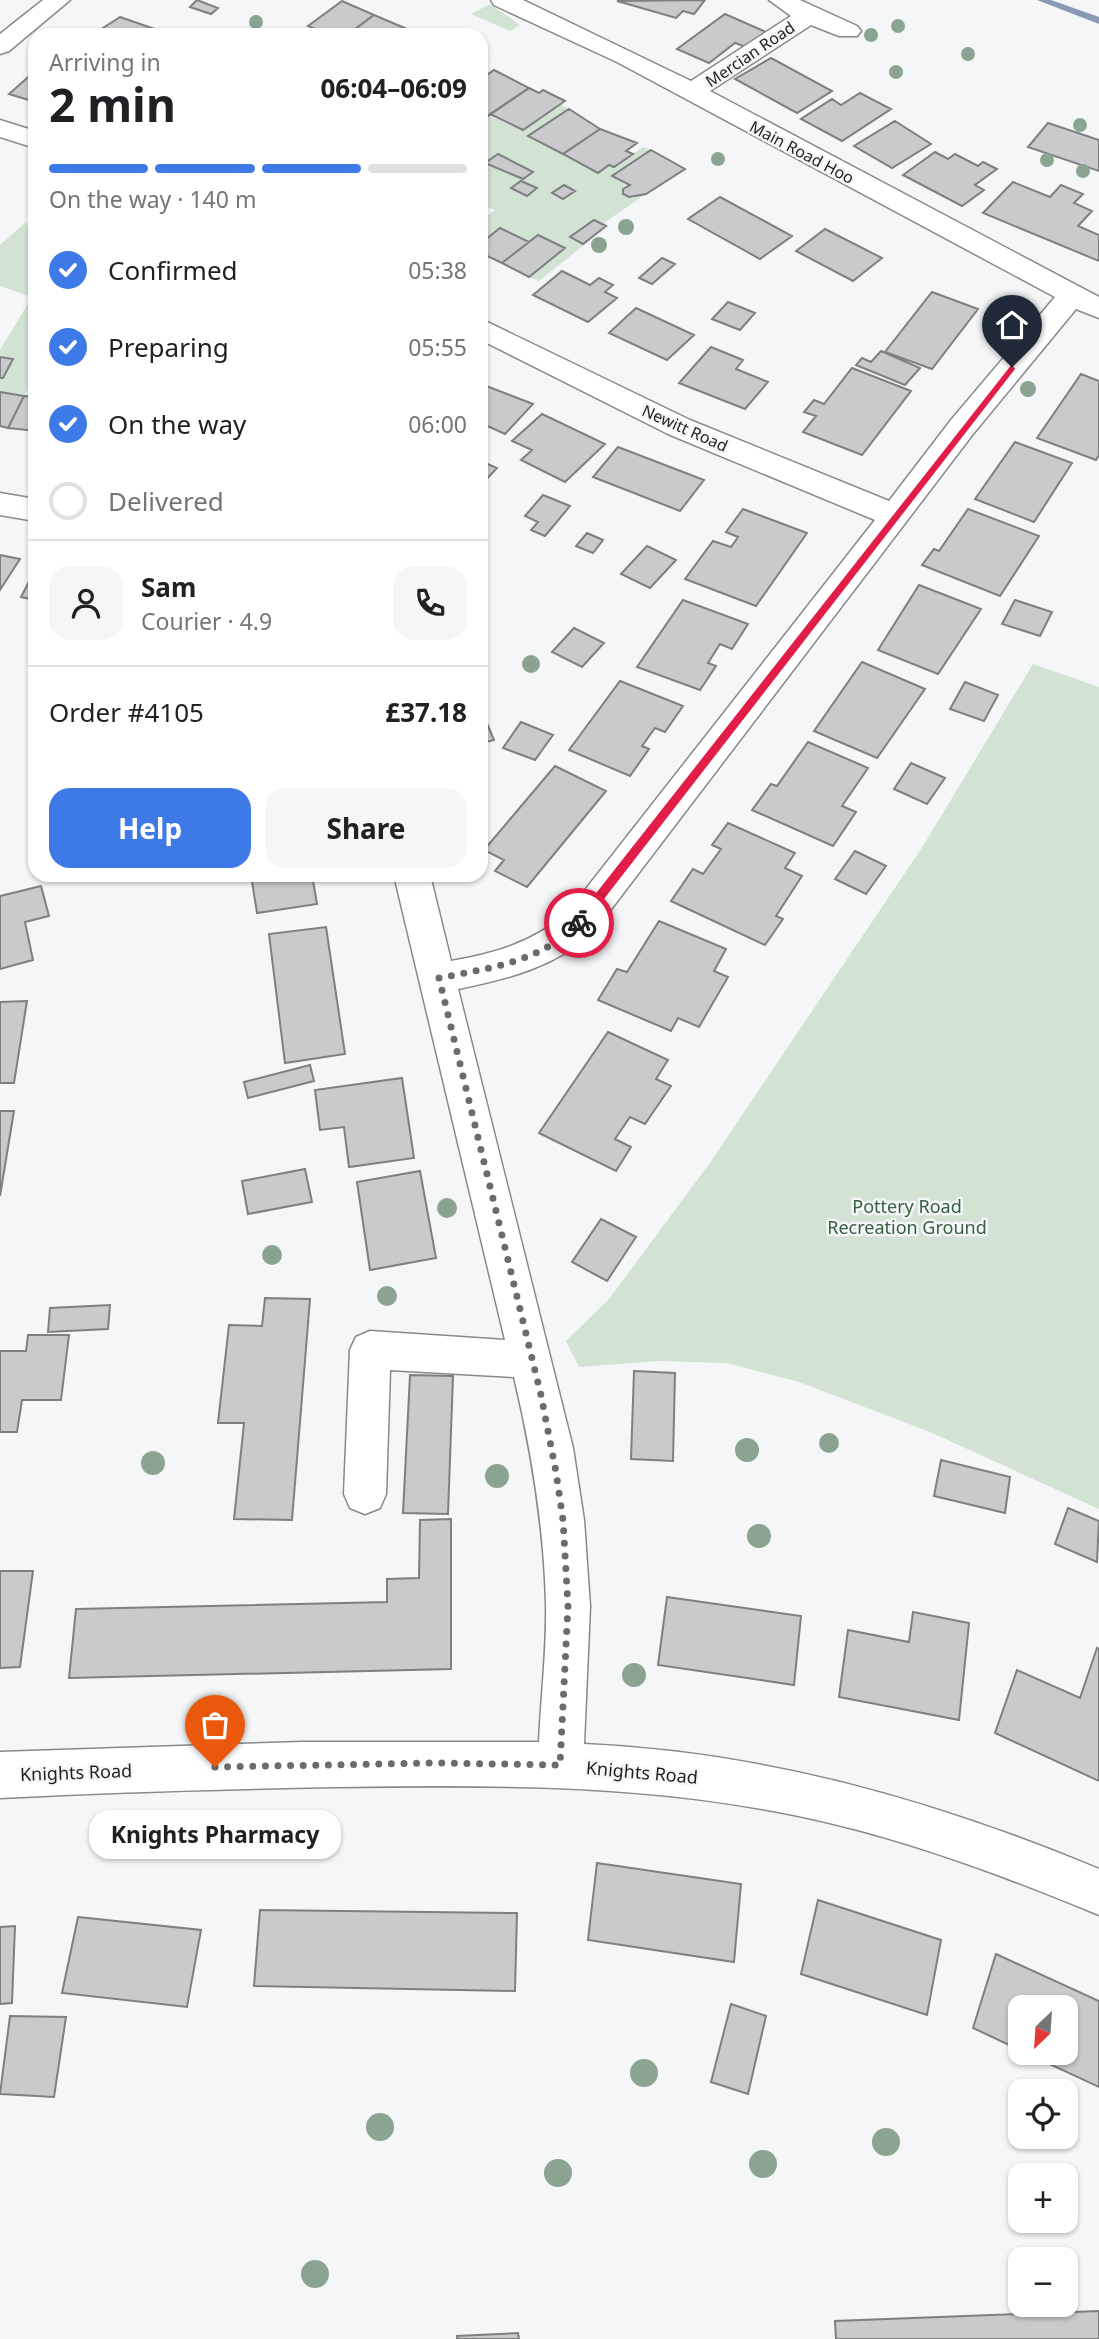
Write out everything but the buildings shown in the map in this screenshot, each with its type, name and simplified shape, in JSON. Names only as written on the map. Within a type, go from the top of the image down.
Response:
[{"type":"street","points":[[0,46],[58,0]]},
{"type":"street","name":"Main Road Hoo","points":[[503,0],[575,32],[692,92],[1099,309]]},
{"type":"street","name":"Mercian Road","points":[[781,0],[848,31]]},
{"type":"street","name":"Mercian Road","points":[[692,92],[809,15]]},
{"type":"street","points":[[0,128],[28,138]]},
{"type":"street","points":[[439,978],[527,958],[559,941],[580,923],[962,427],[1072,295]]},
{"type":"street","name":"Newitt Road","points":[[488,332],[679,427],[895,516]]},
{"type":"street","points":[[0,504],[28,509]]},
{"type":"street","points":[[414,882],[533,1360],[552,1448],[563,1520],[568,1606],[560,1765]]},
{"type":"street","points":[[365,1494],[370,1350],[533,1360]]},
{"type":"street","name":"Knights Road","points":[[0,1775],[408,1763],[560,1765],[671,1773],[765,1787],[962,1840],[1042,1868],[1099,1892]]},
{"type":"green space","points":[[490,4],[520,25],[510,31],[471,14]]},
{"type":"green space","points":[[560,104],[569,109],[529,136],[597,173],[609,165],[614,167],[643,147],[651,150],[613,176],[630,185],[624,189],[629,197],[646,194],[604,223],[608,226],[539,281],[529,277],[564,248],[538,235],[529,242],[500,228],[488,237],[488,216],[495,210],[488,207],[488,116],[523,130]]},
{"type":"green space","points":[[26,222],[28,296],[0,286],[0,245]]},
{"type":"green space","points":[[28,304],[28,389],[24,396],[0,392],[0,350]]},
{"type":"green space","name":"Pottery Road Recreation Ground","points":[[1033,664],[1099,687],[1099,1509],[930,1432],[799,1382],[727,1363],[658,1361],[579,1367],[566,1341],[609,1299],[712,1160],[923,846]]},
{"type":"waterway","points":[[1042,0],[1099,21]]},
{"type":"way so far","points":[[215,1767],[434,1763],[560,1765],[568,1606],[563,1520],[556,1472],[541,1395],[439,978],[485,970],[540,953],[568,935],[579,923]]},
{"type":"place","name":"Knights Pharmacy","points":[[215,1767]]},
{"type":"route","points":[[579,923],[816,621],[962,427],[1012,367]]}]
